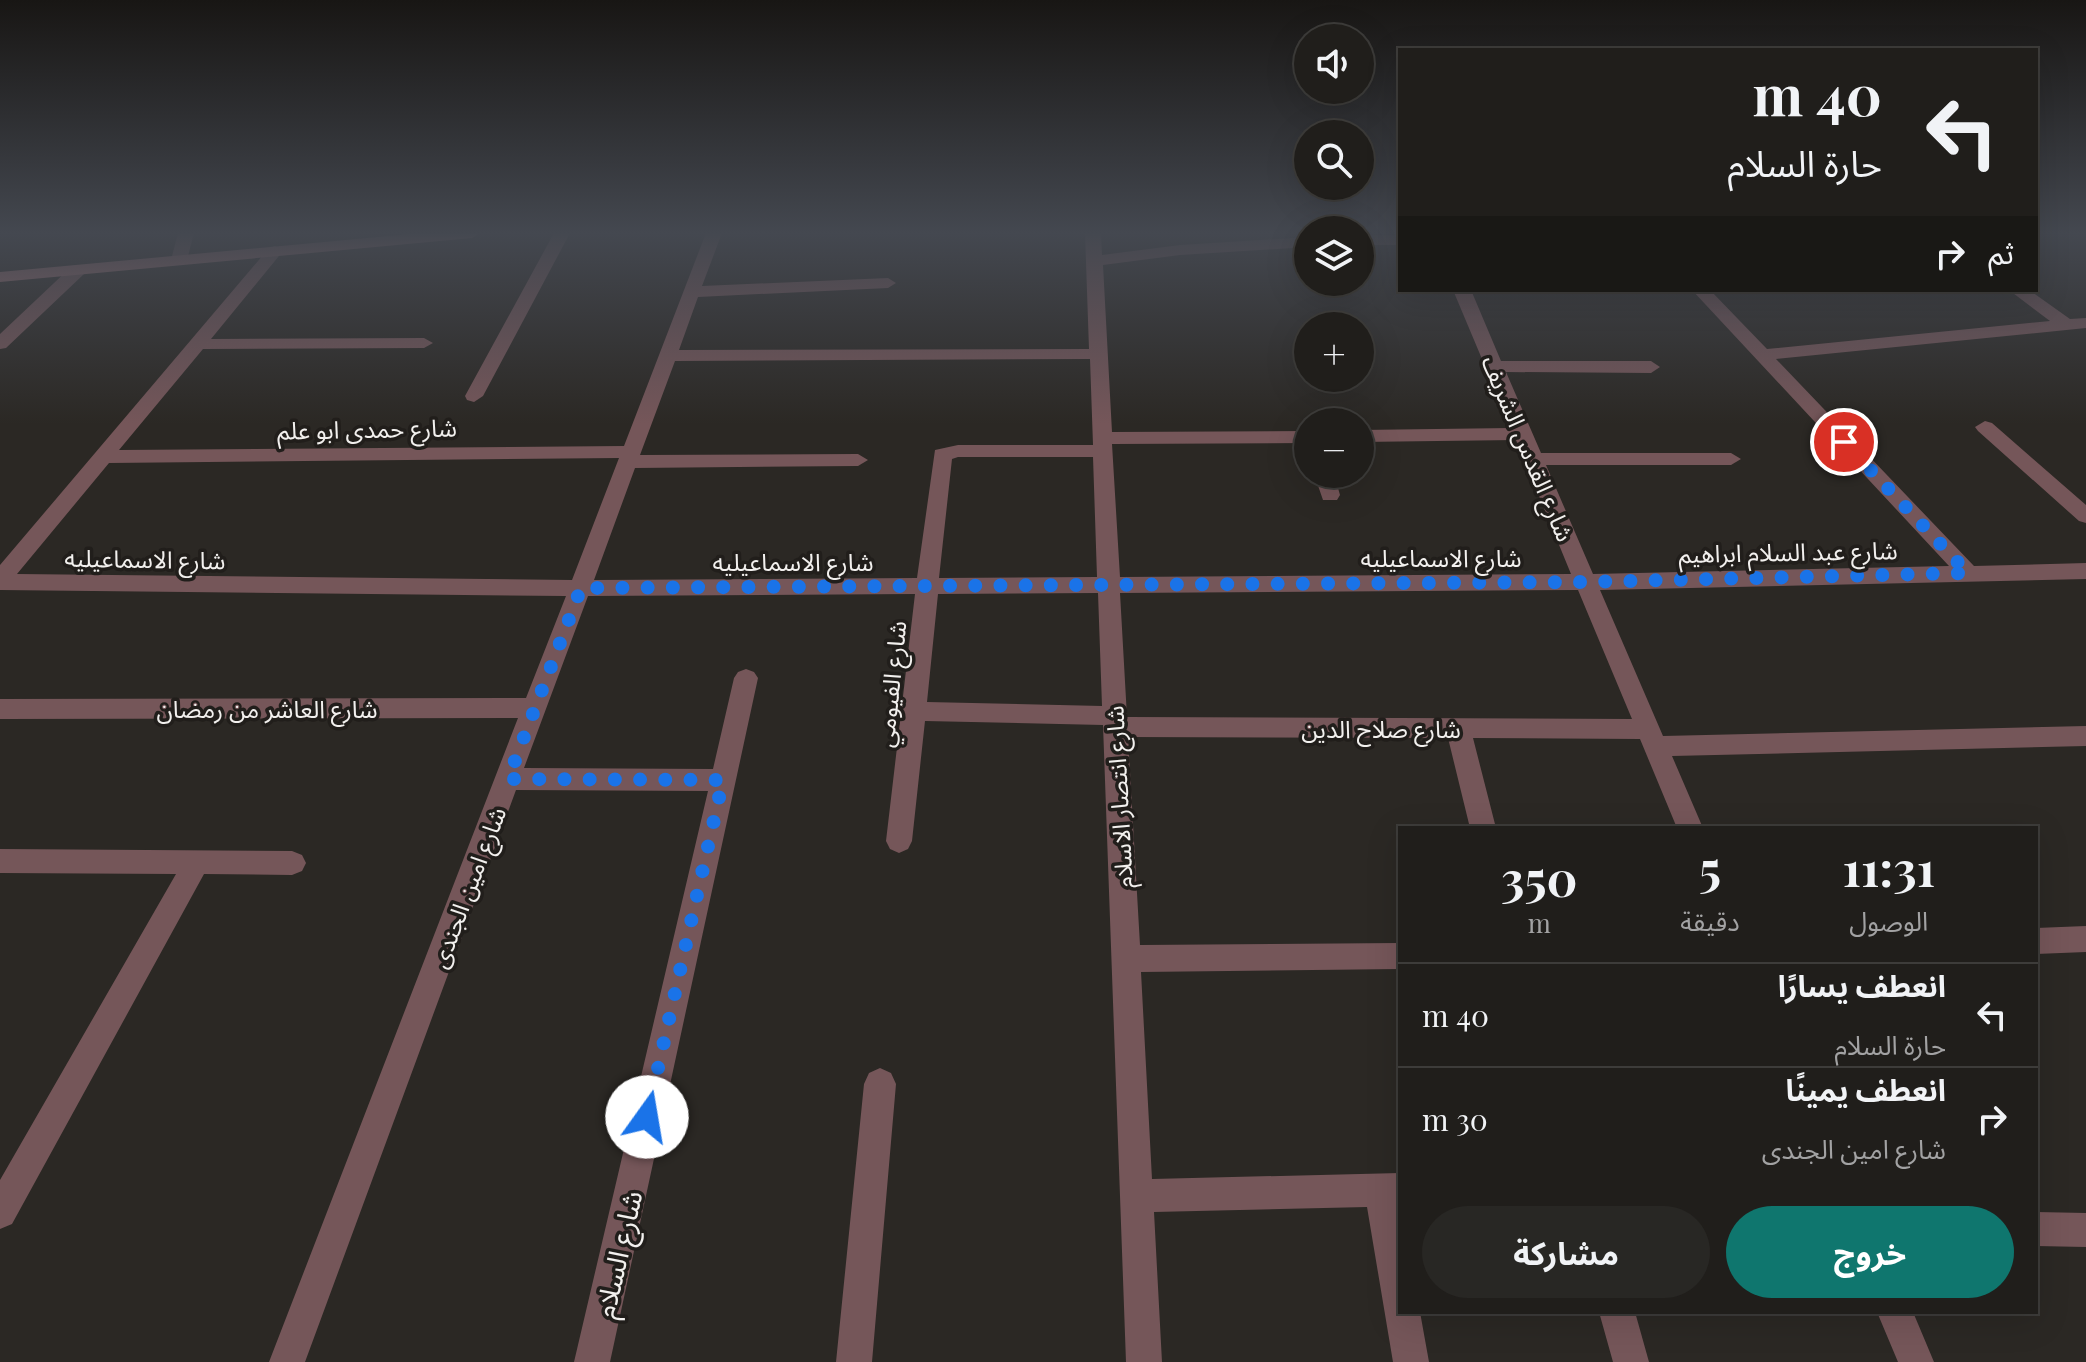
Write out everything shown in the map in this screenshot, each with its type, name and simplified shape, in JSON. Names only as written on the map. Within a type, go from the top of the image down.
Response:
[{"type":"street","points":[[0,344],[50,297]]},
{"type":"street","points":[[0,581],[237,297]]},
{"type":"street","points":[[474,396],[528,297]]},
{"type":"street","name":"شارع امين الجندى","points":[[287,1362],[690,297]]},
{"type":"street","name":"شارع انتصار الاسلام","points":[[1096,297],[1144,1362]]},
{"type":"street","name":"شارع القدس الشريف","points":[[1465,297],[1689,826]]},
{"type":"street","points":[[1707,297],[1968,573]]},
{"type":"street","points":[[2027,297],[2066,325]]},
{"type":"street","points":[[1762,355],[2086,323]]},
{"type":"street","points":[[198,344],[424,343]]},
{"type":"street","points":[[668,356],[1098,354]]},
{"type":"street","points":[[1494,366],[1651,367]]},
{"type":"street","points":[[1985,427],[2086,516]]},
{"type":"street","points":[[1374,436],[1523,434]]},
{"type":"street","points":[[1102,444],[1294,437]]},
{"type":"street","name":"شارع الفيومي","points":[[899,841],[942,455],[958,451],[1102,444]]},
{"type":"street","name":"شارع حمدى ابو علم","points":[[103,457],[858,460]]},
{"type":"street","points":[[1533,459],[1731,459]]},
{"type":"street","points":[[1328,488],[1330,495]]},
{"type":"street","name":"شارع عبد السلام ابراهيم","points":[[1586,582],[2086,571]]},
{"type":"street","name":"شارع الاسماعيليه","points":[[0,581],[581,588],[1586,582]]},
{"type":"street","name":"شارع السلام","points":[[592,1362],[746,678]]},
{"type":"street","name":"شارع العاشر من رمضان","points":[[0,709],[535,708]]},
{"type":"street","name":"شارع صلاح الدين","points":[[913,711],[1115,722],[1458,728],[1651,738],[2086,736]]},
{"type":"street","points":[[1458,728],[1482,826]]},
{"type":"street","points":[[508,779],[723,780]]},
{"type":"street","points":[[0,861],[292,863]]},
{"type":"street","points":[[0,1212],[197,862]]},
{"type":"street","points":[[2038,941],[2086,939]]},
{"type":"street","points":[[1125,959],[1398,956]]},
{"type":"street","points":[[854,1362],[880,1084]]},
{"type":"street","points":[[1136,1196],[1391,1190],[1398,1275]]},
{"type":"street","points":[[2038,1229],[2086,1230]]},
{"type":"street","points":[[1402,1314],[1411,1362]]},
{"type":"street","points":[[1618,1314],[1631,1362]]},
{"type":"street","points":[[1896,1314],[1916,1362]]},
{"type":"route","points":[[647,1117],[723,780],[508,779],[581,588],[1586,582],[1968,573],[1844,442]]}]
